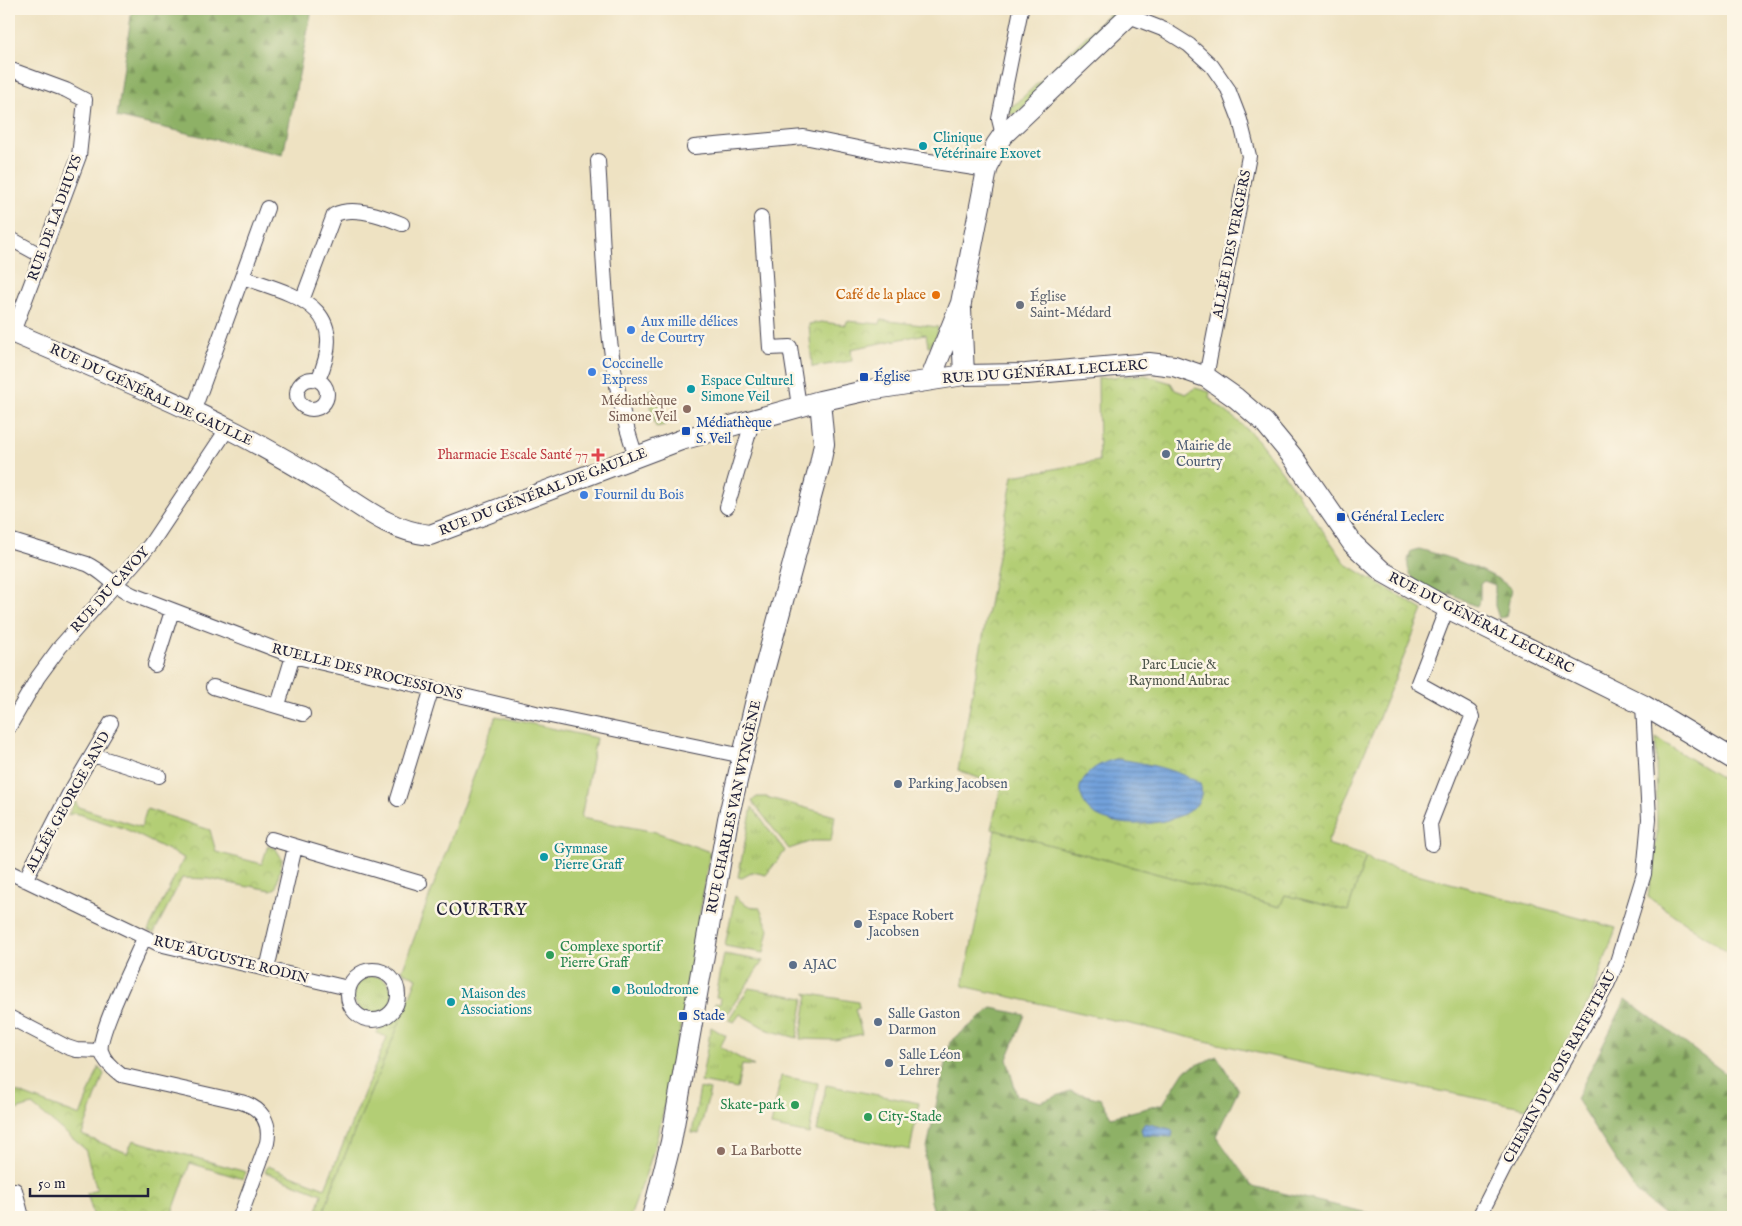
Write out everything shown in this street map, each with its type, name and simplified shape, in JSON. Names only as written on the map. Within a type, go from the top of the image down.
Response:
[{"type":"street","points":[[1003,135],[999,118],[1021,9]]},
{"type":"street","points":[[930,380],[960,303],[988,170],[996,145],[1003,135],[1133,12]]},
{"type":"street","name":"ALLÉE DES VERGERS","points":[[1133,12],[1189,45],[1212,66],[1228,89],[1240,120],[1249,156],[1206,377]]},
{"type":"street","name":"RUE DE LA DHUYS","points":[[9,69],[66,90],[85,100],[79,156],[42,256],[11,331]]},
{"type":"street","points":[[694,147],[804,137],[897,156],[988,170]]},
{"type":"street","points":[[598,161],[614,368],[622,411],[636,456]]},
{"type":"street","points":[[193,412],[267,208]]},
{"type":"street","points":[[303,298],[334,216],[340,212],[378,214],[402,224]]},
{"type":"street","points":[[761,218],[770,348],[790,347],[799,406]]},
{"type":"street","points":[[9,238],[42,256]]},
{"type":"street","points":[[242,277],[303,298],[318,313],[328,335],[326,362],[318,380]]},
{"type":"street","points":[[960,303],[964,375]]},
{"type":"street","name":"RUE DU GÉNÉRAL DE GAULLE","points":[[11,331],[228,428],[295,465],[389,524],[409,532],[430,535],[681,440],[820,401]]},
{"type":"street","name":"RUE DU GÉNÉRAL LECLERC","points":[[820,401],[964,375],[1026,374],[1150,363],[1174,366],[1206,377],[1236,398],[1264,422],[1292,456],[1353,544],[1365,558],[1383,572],[1447,608],[1644,705],[1733,759]]},
{"type":"street","name":"RUE CHARLES VAN WYNGÈNE","points":[[652,1217],[669,1150],[728,819],[820,464],[824,444],[820,401]]},
{"type":"street","points":[[727,507],[753,419]]},
{"type":"street","name":"RUE DU CAVOY","points":[[9,727],[38,677],[55,654],[150,545],[228,428]]},
{"type":"street","name":"RUELLE DES PROCESSIONS","points":[[9,540],[87,564],[94,567],[114,585],[133,595],[293,656],[546,715],[743,756]]},
{"type":"street","points":[[1432,844],[1430,824],[1472,717],[1470,712],[1418,683],[1447,608]]},
{"type":"street","points":[[155,666],[172,611]]},
{"type":"street","points":[[278,706],[293,656]]},
{"type":"street","points":[[213,687],[303,714]]},
{"type":"street","points":[[398,799],[432,688]]},
{"type":"street","name":"CHEMIN DU BOIS RAFFETEAU","points":[[1479,1217],[1508,1160],[1606,987],[1617,962],[1644,874],[1649,819],[1644,705]]},
{"type":"street","name":"ALLÉE GEORGE SAND","points":[[25,880],[69,794],[111,723]]},
{"type":"street","points":[[93,755],[159,776]]},
{"type":"street","points":[[271,839],[420,883]]},
{"type":"street","points":[[267,969],[295,847]]},
{"type":"street","name":"RUE AUGUSTE RODIN","points":[[9,872],[144,938],[173,948],[348,988]]},
{"type":"street","points":[[144,938],[104,1031],[101,1050],[106,1062],[121,1075],[242,1102],[251,1105],[264,1116],[269,1134],[267,1143],[240,1217]]},
{"type":"street","points":[[9,1017],[67,1048],[101,1050]]},
{"type":"street","points":[[15,1190],[22,1217]]},
{"type":"green space","points":[[132,9],[312,9],[283,155],[117,117]]},
{"type":"green space","points":[[1114,9],[1126,9],[1015,115],[1008,112],[1007,109],[1018,102]]},
{"type":"green space","points":[[881,320],[938,327],[937,335],[930,346],[928,346],[926,334],[851,349],[852,361],[812,367],[809,324],[821,322],[846,325],[847,321],[880,324]]},
{"type":"green space","name":"Parc Lucie & Raymond Aubrac","points":[[1145,375],[1171,383],[1175,390],[1186,394],[1195,388],[1210,392],[1209,398],[1258,440],[1346,564],[1423,610],[1327,844],[1366,856],[1348,911],[1285,895],[1280,907],[991,829],[1001,787],[958,770],[1013,476],[1099,461],[1098,378]]},
{"type":"green space","points":[[655,389],[665,425],[656,427],[646,391]]},
{"type":"green space","points":[[1419,549],[1481,570],[1504,583],[1511,589],[1506,617],[1499,618],[1495,606],[1495,585],[1484,581],[1480,584],[1480,599],[1477,606],[1451,594],[1432,590],[1418,583],[1410,573],[1408,559],[1411,551]]},
{"type":"green space","name":"Complexe sportif Pierre Graff","points":[[496,716],[596,738],[581,818],[656,832],[710,852],[674,1064],[658,1134],[645,1176],[630,1217],[322,1217],[344,1157],[417,978],[402,971]]},
{"type":"green space","points":[[1656,738],[1733,785],[1733,956],[1648,897],[1657,834]]},
{"type":"green space","points":[[757,797],[766,797],[835,816],[831,841],[812,841],[789,849],[752,801]]},
{"type":"green space","points":[[75,801],[78,807],[141,827],[147,809],[210,830],[216,852],[262,864],[268,845],[276,849],[282,859],[276,888],[271,890],[209,879],[182,878],[154,933],[148,931],[184,858],[125,829],[75,813],[68,815]]},
{"type":"green space","points":[[752,807],[785,851],[766,875],[753,872],[742,878],[738,877]]},
{"type":"green space","points":[[995,830],[1280,907],[1285,895],[1348,911],[1366,856],[1373,862],[1616,928],[1591,998],[1527,1108],[1333,1070],[963,986]]},
{"type":"green space","points":[[735,896],[747,906],[759,907],[769,929],[764,953],[725,946]]},
{"type":"green space","points":[[724,954],[763,961],[724,1018],[714,1012],[715,1003],[720,1004],[721,998],[716,997]]},
{"type":"green space","points":[[373,976],[386,982],[392,995],[386,1008],[373,1014],[360,1008],[354,995],[360,982]]},
{"type":"green space","points":[[749,988],[804,998],[797,1038],[768,1030],[740,1014],[734,1022],[728,1020]]},
{"type":"green space","points":[[805,993],[858,1002],[859,1007],[855,1009],[862,1034],[835,1040],[800,1039],[808,995]]},
{"type":"green space","points":[[1626,999],[1733,1079],[1733,1217],[1667,1217],[1637,1193],[1576,1099]]},
{"type":"green space","points":[[992,1008],[1025,1015],[1007,1059],[1017,1096],[1041,1102],[1070,1091],[1101,1099],[1111,1117],[1163,1104],[1184,1071],[1217,1056],[1238,1090],[1216,1136],[1252,1186],[1386,1217],[933,1217],[925,1157],[950,1042]]},
{"type":"green space","points":[[399,1011],[404,1013],[334,1182],[322,1217],[315,1217],[322,1194],[265,1172],[268,1166],[325,1188],[387,1037],[376,1033]]},
{"type":"green space","points":[[711,1027],[726,1036],[720,1047],[754,1066],[742,1065],[737,1089],[701,1082]]},
{"type":"green space","points":[[99,1067],[104,1074],[82,1135],[127,1153],[133,1140],[246,1172],[243,1179],[190,1163],[173,1211],[165,1217],[94,1217],[87,1193],[97,1190],[85,1149],[32,1105],[9,1112],[9,1089],[80,1116]]},
{"type":"green space","name":"Skate-park","points":[[781,1076],[818,1083],[809,1134],[771,1126]]},
{"type":"green space","name":"City-Stade","points":[[826,1085],[919,1103],[910,1150],[817,1131]]},
{"type":"green space","points":[[700,1088],[710,1090],[699,1134],[692,1133]]},
{"type":"water","points":[[1116,759],[1160,767],[1192,779],[1200,784],[1200,799],[1190,810],[1173,819],[1152,823],[1129,824],[1108,820],[1092,813],[1080,793],[1082,782],[1092,770],[1101,764]]},
{"type":"water","points":[[1145,1123],[1170,1129],[1173,1132],[1172,1137],[1143,1135],[1141,1129]]},
{"type":"place","name":"Clinique Vétérinaire Exovet","points":[[923,146]]},
{"type":"place","name":"Café de la place","points":[[936,295]]},
{"type":"place","name":"Église Saint-Médard","points":[[1020,305]]},
{"type":"place","name":"Aux mille délices de Courtry","points":[[631,330]]},
{"type":"place","name":"Coccinelle Express","points":[[592,372]]},
{"type":"place","name":"Église","points":[[864,377]]},
{"type":"place","name":"Espace Culturel Simone Veil","points":[[691,389]]},
{"type":"place","name":"Médiathèque Simone Veil","points":[[687,409]]},
{"type":"place","name":"Médiathèque S. Veil","points":[[686,431]]},
{"type":"place","name":"Mairie de Courtry","points":[[1166,454]]},
{"type":"place","name":"Pharmacie Escale Santé 77","points":[[598,455]]},
{"type":"place","name":"Fournil du Bois","points":[[584,495]]},
{"type":"place","name":"Général Leclerc","points":[[1341,517]]},
{"type":"place","name":"Parking Jacobsen","points":[[898,784]]},
{"type":"place","name":"Gymnase Pierre Graff","points":[[544,857]]},
{"type":"place","name":"Espace Robert Jacobsen","points":[[858,924]]},
{"type":"place","name":"Complexe sportif Pierre Graff","points":[[550,955]]},
{"type":"place","name":"AJAC","points":[[793,965]]},
{"type":"place","name":"Boulodrome","points":[[616,990]]},
{"type":"place","name":"Maison des Associations","points":[[451,1002]]},
{"type":"place","name":"Stade","points":[[683,1016]]},
{"type":"place","name":"Salle Gaston Darmon","points":[[878,1022]]},
{"type":"place","name":"Salle Léon Lehrer","points":[[889,1063]]},
{"type":"place","name":"Skate-park","points":[[795,1105]]},
{"type":"place","name":"City-Stade","points":[[868,1117]]},
{"type":"place","name":"La Barbotte","points":[[721,1151]]},
{"type":"district","name":"COURTRY","points":[[482,911]]}]
